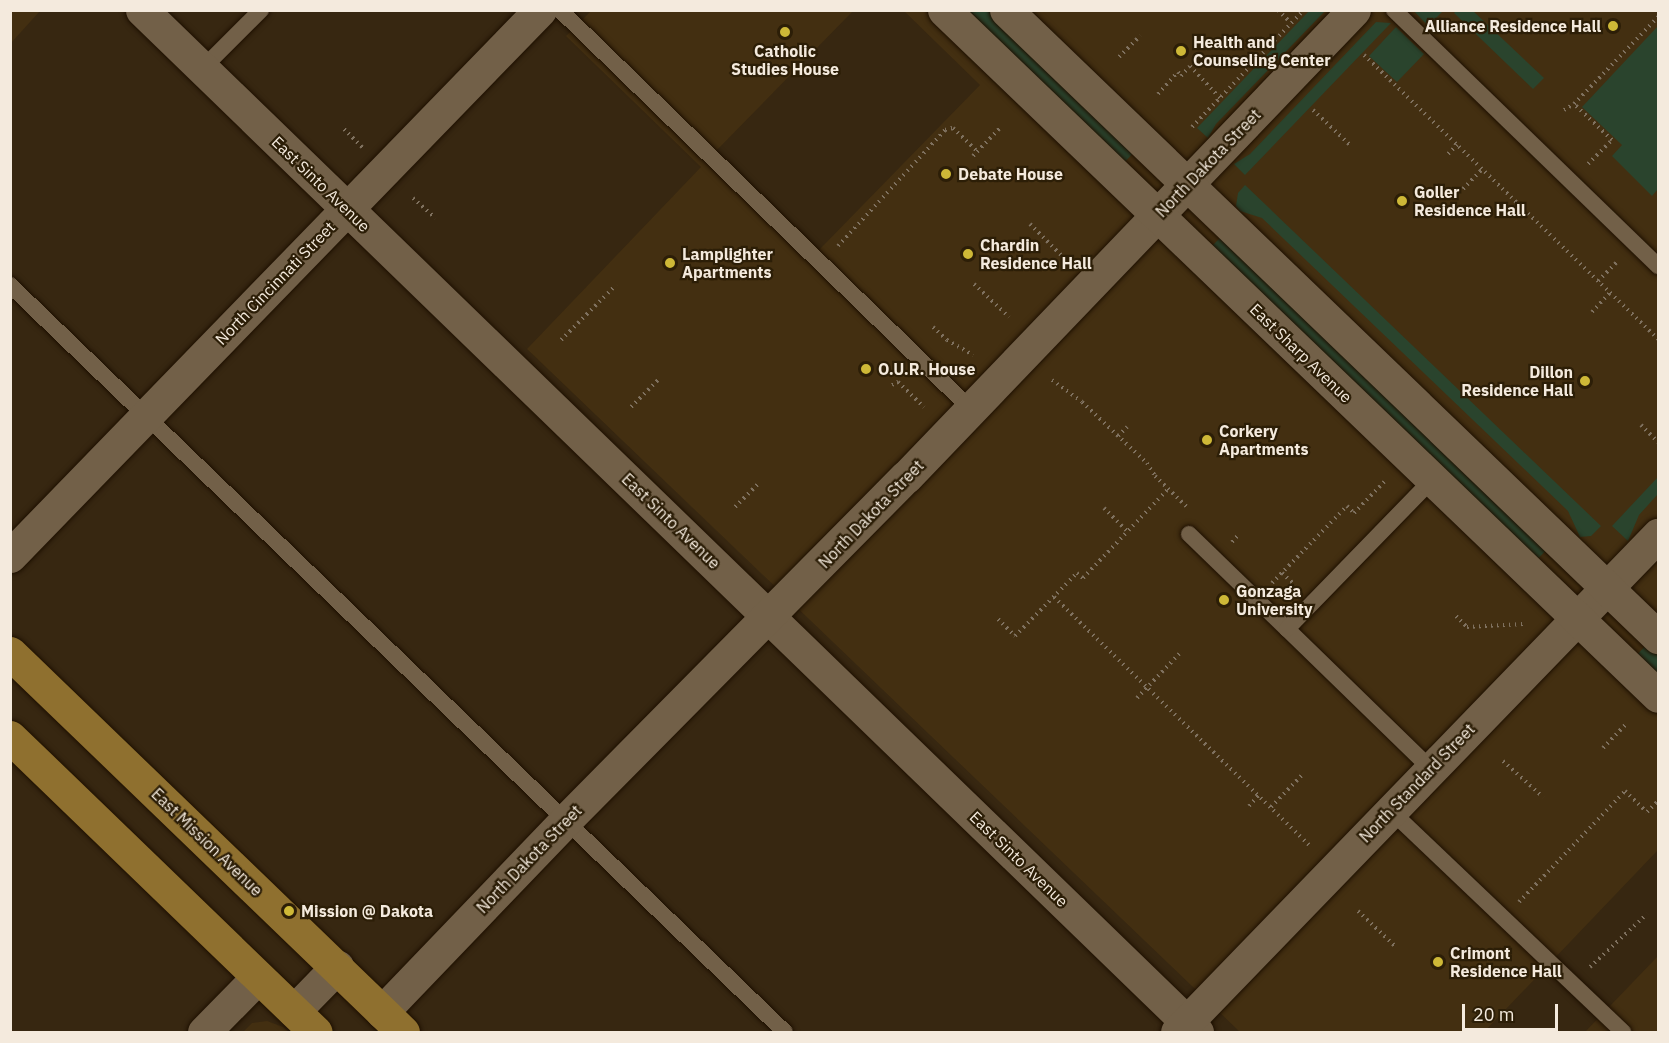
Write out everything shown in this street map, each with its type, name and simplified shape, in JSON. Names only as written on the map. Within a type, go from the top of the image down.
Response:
[{"type":"main road","name":"East Mission Avenue","points":[[10,653],[393,1022]]},
{"type":"main road","points":[[10,737],[305,1022]]},
{"type":"street","name":"East Sinto Avenue","points":[[142,10],[770,616],[1187,1029]]},
{"type":"street","name":"North Cincinnati Street","points":[[10,556],[540,10]]},
{"type":"street","name":"East Sharp Avenue","points":[[945,10],[1659,696]]},
{"type":"street","points":[[1006,10],[1659,637]]},
{"type":"street","name":"North Dakota Street","points":[[393,1022],[565,821],[972,410],[1354,10]]},
{"type":"street","name":"North Standard Street","points":[[1187,1029],[1430,768],[1659,535]]},
{"type":"street","points":[[305,1022],[336,968]]},
{"type":"street","points":[[204,1032],[258,977]]},
{"type":"lane","points":[[203,68],[261,10]]},
{"type":"lane","points":[[560,10],[972,410]]},
{"type":"lane","points":[[1394,10],[1659,266]]},
{"type":"lane","points":[[10,285],[785,1032]]},
{"type":"lane","points":[[1287,629],[1433,479]]},
{"type":"lane","points":[[1189,534],[1430,768]]},
{"type":"lane","points":[[1390,810],[1623,1032]]},
{"type":"path","points":[[1278,10],[1292,23]]},
{"type":"path","points":[[1192,127],[1304,10]]},
{"type":"path","points":[[1564,110],[1574,104],[1659,17]]},
{"type":"path","points":[[1119,57],[1140,36]]},
{"type":"path","points":[[1364,55],[1659,339]]},
{"type":"path","points":[[1158,94],[1178,72],[1181,76],[1190,66],[1220,98]]},
{"type":"path","points":[[1571,182],[1612,140],[1574,104]]},
{"type":"path","points":[[1313,110],[1350,145]]},
{"type":"path","points":[[973,156],[1001,127]]},
{"type":"path","points":[[821,264],[905,177],[908,168],[945,130],[953,128],[977,152]]},
{"type":"path","points":[[344,129],[367,152]]},
{"type":"path","points":[[1448,154],[1457,145]]},
{"type":"path","points":[[1463,189],[1482,169]]},
{"type":"path","points":[[413,198],[435,218]]},
{"type":"path","points":[[1030,224],[1065,259]]},
{"type":"path","points":[[974,284],[1009,317]]},
{"type":"path","points":[[561,340],[612,286],[616,285]]},
{"type":"path","points":[[1592,312],[1611,293]]},
{"type":"path","points":[[933,327],[947,340],[974,355]]},
{"type":"path","points":[[632,407],[658,380]]},
{"type":"path","points":[[1053,380],[1082,402],[1194,513]]},
{"type":"path","points":[[892,385],[898,382],[924,407]]},
{"type":"path","points":[[1641,425],[1659,442]]},
{"type":"path","points":[[1118,436],[1127,427]]},
{"type":"path","points":[[1269,586],[1347,506],[1354,513],[1385,481]]},
{"type":"path","points":[[735,507],[760,482]]},
{"type":"path","points":[[998,620],[1015,636],[1077,573],[1083,578],[1168,489]]},
{"type":"path","points":[[1104,508],[1128,531]]},
{"type":"path","points":[[1054,597],[1311,847]]},
{"type":"path","points":[[1456,616],[1467,627],[1523,624]]},
{"type":"path","points":[[1137,698],[1180,653]]},
{"type":"path","points":[[1603,748],[1626,724]]},
{"type":"path","points":[[1503,761],[1543,797]]},
{"type":"path","points":[[1271,807],[1304,773]]},
{"type":"path","points":[[1503,918],[1625,791],[1647,812],[1659,801]]},
{"type":"path","points":[[1249,806],[1259,795]]},
{"type":"path","points":[[1358,911],[1396,947]]},
{"type":"path","points":[[1571,982],[1647,914]]},
{"type":"shaded area","points":[[10,11],[40,11],[11,43]]},
{"type":"shaded area","name":"Gonzaga University","points":[[591,11],[853,11],[716,151],[819,250],[980,85],[904,11],[1658,11],[1658,850],[1484,1032],[1240,1032],[527,349],[701,167],[566,36]]},
{"type":"shaded area","points":[[1658,956],[1658,1032],[1585,1032]]},
{"type":"shaded area","points":[[267,1021],[289,1032],[243,1032],[252,1023]]},
{"type":"green space","points":[[1310,10],[1325,11],[1216,124],[1208,138],[1197,128]]},
{"type":"green space","points":[[1413,10],[1443,10],[1443,11],[1428,26]]},
{"type":"green space","points":[[960,11],[991,11],[1136,150],[1121,166]]},
{"type":"green space","points":[[1473,11],[1544,78],[1533,89],[1454,13]]},
{"type":"green space","points":[[1376,22],[1391,23],[1245,175],[1234,164],[1250,154]]},
{"type":"green space","points":[[1658,26],[1658,189],[1652,196],[1612,156],[1622,145],[1582,107]]},
{"type":"green space","points":[[1396,27],[1424,54],[1397,82],[1369,56]]},
{"type":"green space","points":[[1245,185],[1601,526],[1591,536],[1580,537],[1568,511],[1262,218],[1240,211],[1236,206],[1238,193]]},
{"type":"green space","points":[[1224,234],[1550,546],[1534,563],[1208,250]]},
{"type":"green space","points":[[1658,477],[1658,494],[1639,515],[1628,541],[1612,526]]},
{"type":"green space","points":[[1649,642],[1658,651],[1658,682],[1634,658]]},
{"type":"place","name":"Alliance Residence Hall","points":[[1613,26]]},
{"type":"place","name":"Catholic Studies House","points":[[785,32]]},
{"type":"place","name":"Health and Counseling Center","points":[[1181,51]]},
{"type":"place","name":"Debate House","points":[[946,174]]},
{"type":"place","name":"Goller Residence Hall","points":[[1402,201]]},
{"type":"place","name":"Chardin Residence Hall","points":[[968,254]]},
{"type":"place","name":"Lamplighter Apartments","points":[[670,263]]},
{"type":"place","name":"O.U.R. House","points":[[866,369]]},
{"type":"place","name":"Dillon Residence Hall","points":[[1585,381]]},
{"type":"place","name":"Corkery Apartments","points":[[1207,440]]},
{"type":"place","name":"Gonzaga University","points":[[1224,600]]},
{"type":"place","name":"Mission @ Dakota","points":[[289,911]]},
{"type":"place","name":"Crimont Residence Hall","points":[[1438,962]]}]
